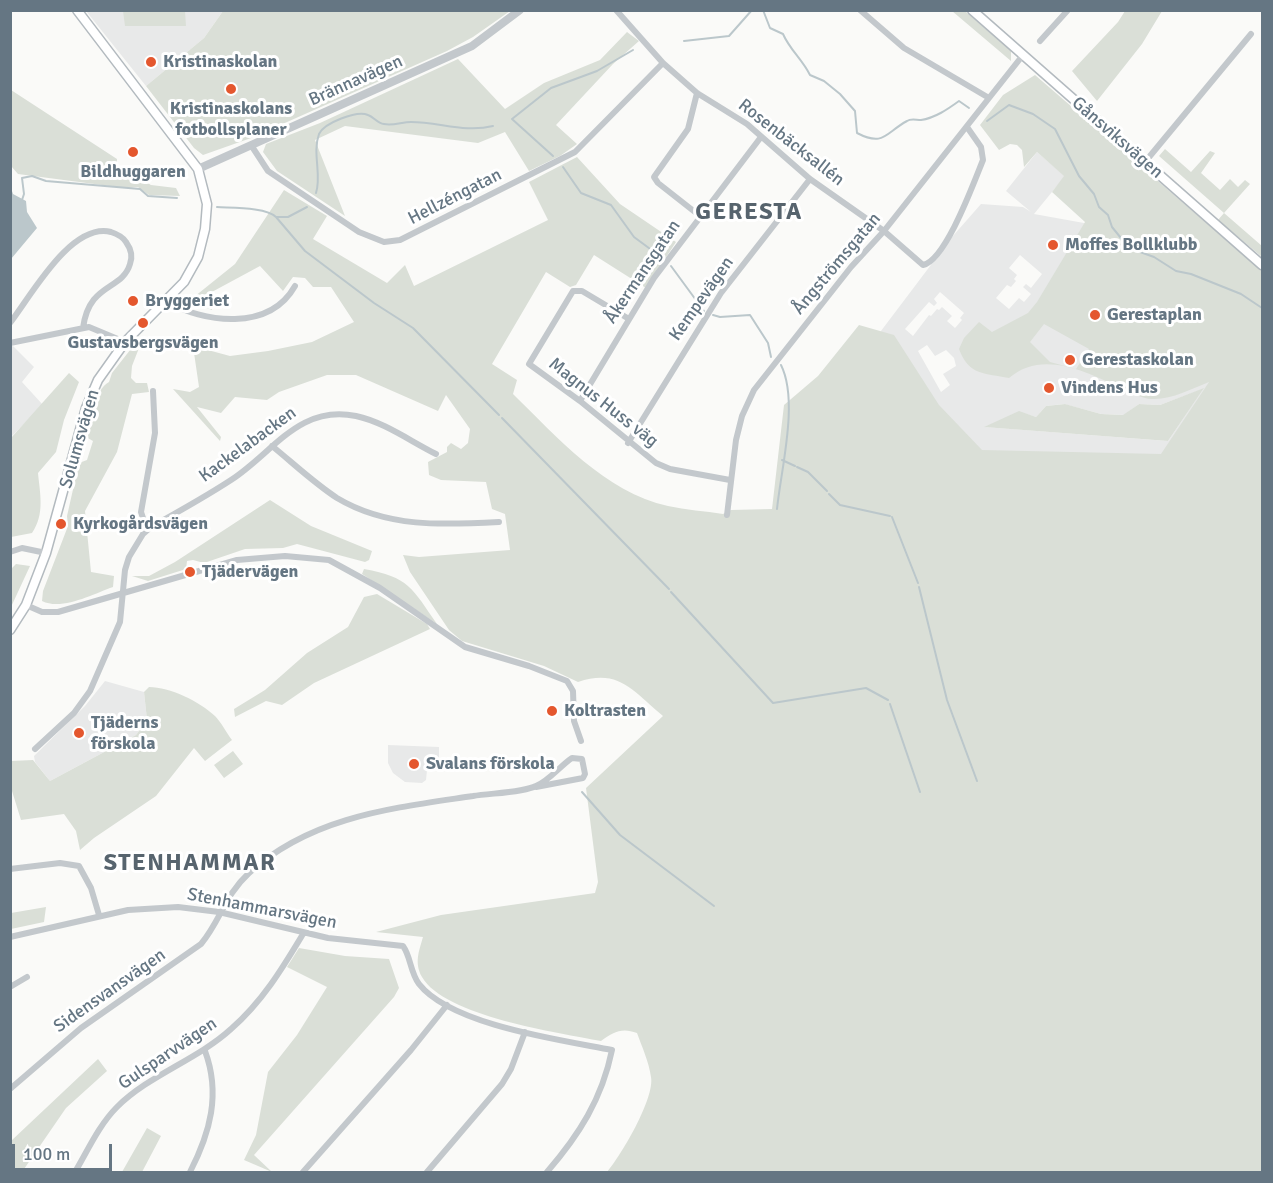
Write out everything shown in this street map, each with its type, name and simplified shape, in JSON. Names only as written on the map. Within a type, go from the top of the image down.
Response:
[{"type":"main road","points":[[77,10],[198,169]]},
{"type":"main road","name":"Gånsviksvägen","points":[[972,10],[1263,266]]},
{"type":"main road","name":"Solumsvägen","points":[[10,630],[26,605],[46,553],[86,408],[101,374],[125,342],[188,275],[202,245],[207,204],[198,169]]},
{"type":"street","name":"Brännavägen","points":[[198,169],[472,46],[520,10]]},
{"type":"street","points":[[860,10],[904,48],[989,98]]},
{"type":"street","name":"Rosenbäcksallén","points":[[618,11],[663,63],[697,93],[747,124],[810,179],[884,231],[920,263],[928,263],[948,238],[982,160],[981,147],[967,127]]},
{"type":"street","points":[[1040,41],[1065,12]]},
{"type":"street","points":[[1145,162],[1251,34]]},
{"type":"street","name":"Ångströmsgatan","points":[[727,515],[730,480],[742,416],[754,390],[851,267],[884,231],[1023,55]]},
{"type":"street","name":"Hellzéngatan","points":[[251,145],[268,171],[359,232],[384,242],[400,240],[575,152],[663,63]]},
{"type":"street","points":[[697,93],[688,129],[654,177],[658,183],[700,216]]},
{"type":"street","name":"Åkermansgatan","points":[[580,401],[628,319],[700,216],[761,137]]},
{"type":"street","name":"Kempevägen","points":[[628,443],[722,293],[810,179]]},
{"type":"street","points":[[10,323],[35,286],[77,241],[87,234],[112,232],[128,243],[131,251],[130,264],[122,276],[93,299],[86,311],[83,327]]},
{"type":"street","points":[[165,301],[205,317],[246,318],[271,310],[281,304],[295,286]]},
{"type":"street","name":"Magnus Huss väg","points":[[628,319],[582,291],[573,291],[529,364],[580,401],[628,443],[656,463],[670,470],[730,480]]},
{"type":"street","points":[[10,343],[83,327],[98,329],[125,342]]},
{"type":"street","points":[[151,527],[144,520],[141,502],[155,433],[153,392]]},
{"type":"street","name":"Kackelabacken","points":[[122,593],[129,556],[143,534],[232,479],[298,424],[312,418],[339,414],[370,420],[436,454]]},
{"type":"street","points":[[272,446],[335,497],[369,514],[410,523],[499,522]]},
{"type":"street","points":[[10,552],[22,548],[46,553]]},
{"type":"street","points":[[26,605],[42,612],[58,612],[216,565],[249,558],[285,556],[326,559],[380,588],[465,647],[529,666],[567,681],[573,691],[574,721],[581,741]]},
{"type":"street","points":[[35,749],[74,713],[90,692],[120,622],[122,593]]},
{"type":"street","name":"Sidensvansvägen","points":[[10,1089],[81,1028],[191,953],[210,934],[219,912],[232,892],[251,871],[269,857],[315,830],[389,808],[536,787],[583,778],[585,774],[582,759],[572,758],[536,787]]},
{"type":"street","points":[[10,869],[60,863],[78,866],[92,888],[99,915]]},
{"type":"street","name":"Stenhammarsvägen","points":[[10,937],[99,915],[159,907],[219,912],[303,934],[403,946],[419,984],[447,1005]]},
{"type":"street","name":"Gulsparvvägen","points":[[75,1173],[106,1119],[119,1106],[205,1051],[253,1008],[271,986],[303,934]]},
{"type":"street","points":[[10,987],[27,977]]},
{"type":"street","points":[[303,1172],[411,1050],[447,1005],[475,1017],[525,1032],[612,1050],[599,1095],[581,1131],[547,1173]]},
{"type":"street","points":[[427,1173],[502,1084],[515,1060],[525,1032]]},
{"type":"street","points":[[190,1173],[202,1150],[212,1111],[213,1080],[205,1051]]},
{"type":"shaded area","name":"Kristinaskolan","points":[[86,11],[223,11],[204,38],[146,86]]},
{"type":"shaded area","points":[[123,11],[185,11],[186,26],[125,26]]},
{"type":"shaded area","points":[[223,11],[510,11],[473,37],[447,51],[251,138],[203,155],[194,148],[146,86],[204,38]]},
{"type":"shaded area","points":[[952,11],[965,11],[1011,51],[1011,61]]},
{"type":"shaded area","points":[[1125,11],[1162,11],[1142,44],[1097,101],[1072,71],[1118,22]]},
{"type":"shaded area","points":[[627,32],[639,41],[613,64],[556,125],[577,144],[560,156],[529,171],[505,132],[478,143],[345,126],[315,140],[345,216],[277,171],[263,152],[266,144],[320,123],[458,59],[505,109],[544,83],[600,60]]},
{"type":"shaded area","points":[[1035,75],[1262,271],[1262,1172],[607,1172],[636,1126],[651,1086],[649,1066],[637,1033],[627,1030],[618,1031],[601,1041],[532,1028],[477,1012],[434,991],[422,977],[418,962],[423,937],[376,932],[441,915],[595,893],[598,882],[586,788],[663,716],[625,684],[604,678],[592,678],[578,682],[544,666],[462,641],[449,630],[410,572],[403,555],[419,557],[510,550],[505,514],[492,509],[486,482],[441,480],[429,475],[428,462],[447,452],[447,447],[451,443],[461,449],[468,443],[470,429],[446,395],[438,411],[356,375],[327,375],[279,392],[267,400],[235,397],[221,413],[197,407],[221,437],[220,441],[173,389],[190,392],[199,387],[193,346],[230,356],[268,351],[312,342],[354,322],[331,287],[313,287],[305,278],[293,277],[283,291],[260,266],[210,293],[212,310],[189,301],[235,264],[284,190],[327,216],[313,239],[387,283],[405,265],[414,286],[548,220],[529,182],[577,157],[620,204],[676,242],[646,288],[594,255],[576,285],[570,287],[546,272],[492,364],[517,380],[513,394],[583,461],[623,489],[645,499],[668,506],[723,514],[731,510],[772,509],[784,405],[818,376],[859,325],[894,335],[939,405],[982,450],[1161,454],[1209,382],[1174,396],[1148,399],[1067,367],[1076,369],[1089,349],[1044,324],[1030,342],[1050,362],[1065,366],[1036,365],[1022,369],[1009,378],[985,374],[973,369],[963,358],[959,349],[964,338],[979,322],[992,332],[1028,313],[1085,222],[1052,192],[1064,176],[1037,152],[1024,167],[1022,150],[1017,145],[1010,144],[999,150],[980,125],[1003,95]]},
{"type":"shaded area","points":[[11,90],[117,159],[117,165],[151,185],[176,188],[180,196],[149,195],[138,187],[125,188],[18,174],[11,166]]},
{"type":"shaded area","points":[[1165,149],[1191,172],[1210,151],[1215,153],[1201,173],[1220,190],[1230,179],[1238,187],[1245,180],[1250,184],[1224,213],[1159,156]]},
{"type":"shaded area","name":"Gerestaskolan","points":[[1037,152],[1065,176],[1034,214],[1084,223],[1178,306],[1213,377],[1122,514],[822,409],[952,237],[981,204],[1023,207],[1031,212],[1006,191]],"holes":[[[1020,255],[1042,274],[1031,288],[1026,284],[1023,287],[1031,294],[1024,302],[1019,298],[1009,309],[996,298],[1007,285],[1011,287],[1016,281],[1014,279],[1017,275],[1009,268]],[[940,292],[964,313],[960,318],[962,320],[955,328],[947,321],[952,316],[942,307],[931,316],[929,315],[913,336],[905,329],[929,302],[934,306],[937,303],[934,299]],[[927,345],[935,356],[946,350],[954,358],[956,366],[943,374],[950,385],[941,392],[918,351]],[[1203,389],[1168,441],[985,427],[1019,412],[1036,417],[1046,406],[1064,404],[1101,414],[1124,415],[1139,404],[1160,405]]]},
{"type":"shaded area","points":[[10,185],[13,194],[26,201],[27,212],[37,228],[11,259]]},
{"type":"shaded area","points":[[1224,213],[1262,246],[1262,257],[1218,220]]},
{"type":"shaded area","points":[[134,345],[138,345],[139,348],[132,366],[131,378],[136,383],[147,383],[149,392],[132,394],[117,452],[85,511],[91,572],[114,576],[113,587],[68,603],[50,604],[42,601],[43,591],[68,526],[67,516],[79,463],[87,460],[93,441],[86,437],[93,406],[104,386],[109,382],[112,373]]},
{"type":"shaded area","points":[[13,346],[34,367],[22,382],[43,405],[11,437],[10,347]]},
{"type":"shaded area","points":[[69,373],[79,382],[64,420],[56,452],[38,473],[41,504],[39,519],[32,533],[11,537],[11,438]]},
{"type":"shaded area","points":[[1204,388],[1168,441],[984,427],[1019,411],[1036,417],[1046,406],[1065,404],[1101,414],[1123,415],[1139,404],[1160,405]]},
{"type":"shaded area","points":[[270,500],[311,526],[372,551],[369,560],[365,562],[297,544],[283,548],[245,549],[204,563],[187,561],[186,569],[148,581],[132,576],[149,576],[175,562]]},
{"type":"shaded area","points":[[16,564],[30,566],[11,607],[11,569]]},
{"type":"shaded area","points":[[364,569],[391,576],[408,586],[437,624],[362,574]]},
{"type":"shaded area","points":[[377,594],[427,624],[430,629],[314,683],[282,705],[266,701],[235,717],[234,709],[265,690],[307,653],[348,627],[364,597]]},
{"type":"shaded area","points":[[105,681],[144,692],[147,720],[136,735],[50,781],[35,762],[34,756],[85,706]]},
{"type":"shaded area","points":[[149,687],[175,692],[201,705],[217,718],[232,740],[205,761],[194,748],[156,796],[80,850],[76,831],[64,814],[21,820],[12,791],[11,761],[33,760],[50,781],[136,735],[147,720],[144,692]]},
{"type":"shaded area","name":"Svalans förskola","points":[[388,745],[439,747],[439,765],[427,770],[426,780],[422,783],[405,782],[393,773],[388,763]]},
{"type":"shaded area","points":[[233,751],[243,764],[224,778],[214,765]]},
{"type":"shaded area","points":[[46,907],[44,922],[11,929],[11,913]]},
{"type":"shaded area","points":[[299,948],[345,956],[389,959],[399,988],[394,997],[254,1155],[272,1172],[244,1160],[256,1135],[268,1072],[297,1035],[327,987],[287,967]]},
{"type":"shaded area","points":[[98,1059],[107,1071],[66,1108],[22,1172],[11,1172],[11,1141]]},
{"type":"shaded area","points":[[147,1128],[161,1136],[142,1172],[122,1172]]},
{"type":"waterway","points":[[684,41],[729,36],[752,10]]},
{"type":"waterway","points":[[763,10],[770,28],[783,34],[810,75],[824,81],[855,111],[857,133],[879,139],[909,120],[931,117],[959,101],[969,108]]},
{"type":"waterway","points":[[553,156],[512,119],[551,88],[597,71],[633,50]]},
{"type":"waterway","points":[[987,121],[1009,105],[1033,114],[1055,129],[1079,176],[1094,194],[1099,207],[1108,215],[1112,227],[1129,248],[1154,257],[1176,271],[1191,274],[1241,294],[1262,308]]},
{"type":"waterway","points":[[316,193],[318,186],[316,149],[319,134],[341,118],[363,114],[387,124],[421,122],[462,128],[493,126]]},
{"type":"waterway","points":[[563,167],[581,193],[611,205],[634,237],[661,257]]},
{"type":"waterway","points":[[22,200],[24,194],[22,178],[32,176],[46,181],[140,189],[148,196],[177,198]]},
{"type":"waterway","points":[[217,207],[265,211],[276,217],[288,217],[307,207]]},
{"type":"waterway","points":[[276,217],[305,251],[374,303],[413,328],[499,415]]},
{"type":"waterway","points":[[671,266],[704,311]]},
{"type":"waterway","points":[[713,315],[720,317],[750,315],[768,343],[771,357]]},
{"type":"waterway","points":[[777,509],[789,416],[789,397],[781,365]]},
{"type":"waterway","points":[[502,418],[669,589]]},
{"type":"waterway","points":[[782,460],[795,466]]},
{"type":"waterway","points":[[797,467],[808,472],[827,491]]},
{"type":"waterway","points":[[829,494],[840,505],[890,516]]},
{"type":"waterway","points":[[892,517],[918,583]]},
{"type":"waterway","points":[[919,587],[947,700],[977,781]]},
{"type":"waterway","points":[[671,592],[773,703],[866,688],[888,700]]},
{"type":"waterway","points":[[890,704],[920,792]]},
{"type":"waterway","points":[[582,792],[620,835],[714,906]]},
{"type":"place","name":"Kristinaskolan","points":[[151,62]]},
{"type":"place","name":"Kristinaskolans fotbollsplaner","points":[[231,89]]},
{"type":"place","name":"Bildhuggaren","points":[[133,152]]},
{"type":"place","name":"Moffes Bollklubb","points":[[1053,245]]},
{"type":"place","name":"Bryggeriet","points":[[133,301]]},
{"type":"place","name":"Gerestaplan","points":[[1095,315]]},
{"type":"place","name":"Gustavsbergsvägen","points":[[143,323]]},
{"type":"place","name":"Gerestaskolan","points":[[1070,360]]},
{"type":"place","name":"Vindens Hus","points":[[1049,388]]},
{"type":"place","name":"Kyrkogårdsvägen","points":[[61,524]]},
{"type":"place","name":"Tjädervägen","points":[[190,572]]},
{"type":"place","name":"Koltrasten","points":[[552,711]]},
{"type":"place","name":"Tjäderns förskola","points":[[79,733]]},
{"type":"place","name":"Svalans förskola","points":[[414,764]]},
{"type":"district","name":"GERESTA","points":[[749,213]]},
{"type":"district","name":"STENHAMMAR","points":[[190,864]]}]
